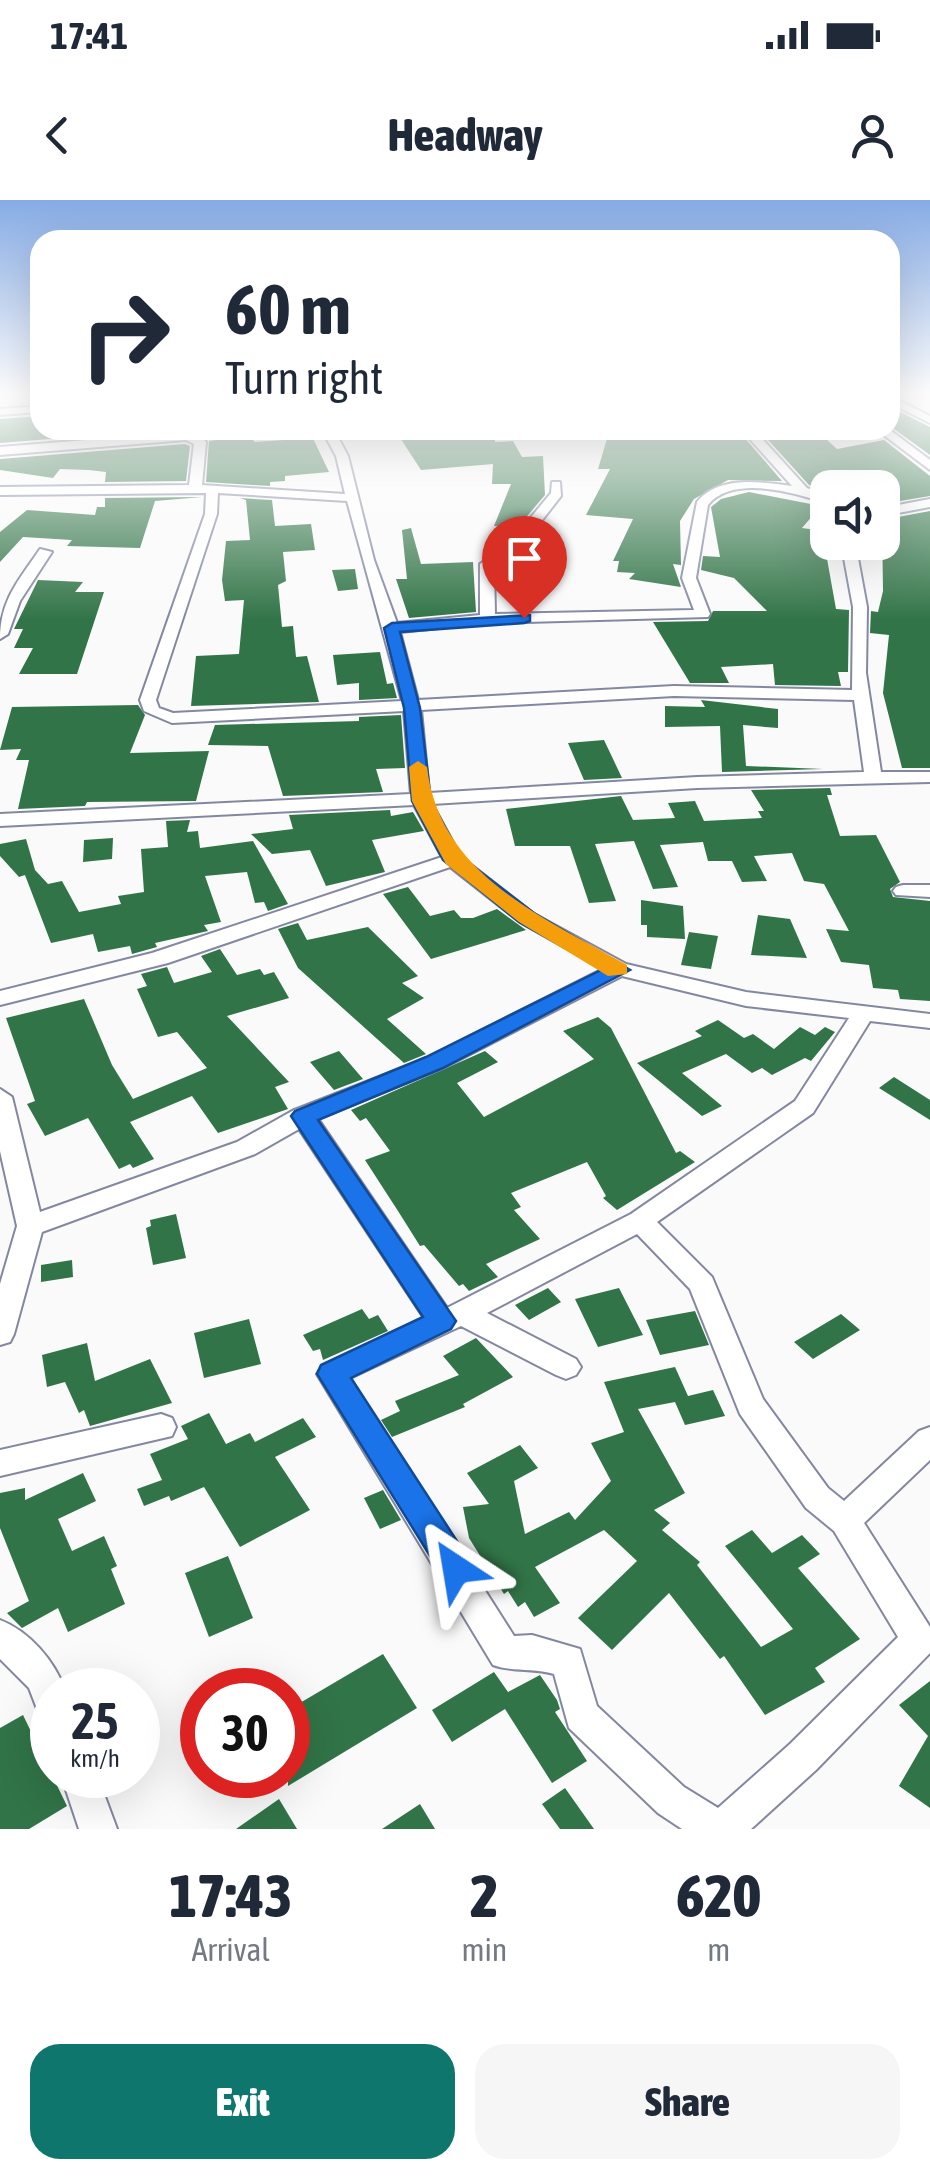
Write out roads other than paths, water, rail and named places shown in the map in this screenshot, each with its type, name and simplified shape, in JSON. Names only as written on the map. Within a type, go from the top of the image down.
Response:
[{"type":"street","points":[[202,468],[211,514],[148,700],[152,711],[172,718],[674,691],[860,695]]},
{"type":"street","points":[[345,468],[367,560],[392,628],[412,708],[421,801],[453,860],[527,918],[619,970],[746,999],[930,1022]]},
{"type":"street","points":[[782,468],[804,492]]},
{"type":"street","points":[[488,619],[487,564],[530,530],[557,493],[556,484]]},
{"type":"street","points":[[392,628],[488,619],[703,614],[689,578],[702,503],[717,490],[736,486],[810,494]]},
{"type":"street","points":[[0,491],[204,490],[352,498]]},
{"type":"street","points":[[900,509],[930,504]]},
{"type":"street","points":[[0,634],[13,602],[45,552]]},
{"type":"street","points":[[851,560],[860,607],[860,695],[872,776]]},
{"type":"street","points":[[0,820],[176,818],[679,782],[930,777]]},
{"type":"street","points":[[0,998],[160,958],[453,860]]},
{"type":"street","points":[[903,892],[930,891]]},
{"type":"street","points":[[30,1226],[246,1148],[303,1116],[434,1063],[619,970]]},
{"type":"street","points":[[640,1221],[702,1284],[750,1405],[817,1498],[845,1520],[925,1643],[804,1757],[720,1829],[671,1800],[582,1716],[568,1661],[532,1652],[506,1652],[332,1374],[640,1221],[804,1107],[864,1012]]},
{"type":"street","points":[[0,1097],[30,1226],[0,1334]]},
{"type":"street","points":[[303,1116],[452,1317],[566,1367]]},
{"type":"street","points":[[0,1463],[161,1427]]},
{"type":"street","points":[[845,1520],[930,1440]]},
{"type":"street","points":[[0,1636],[34,1668]]},
{"type":"street","points":[[87,1798],[98,1829]]}]
